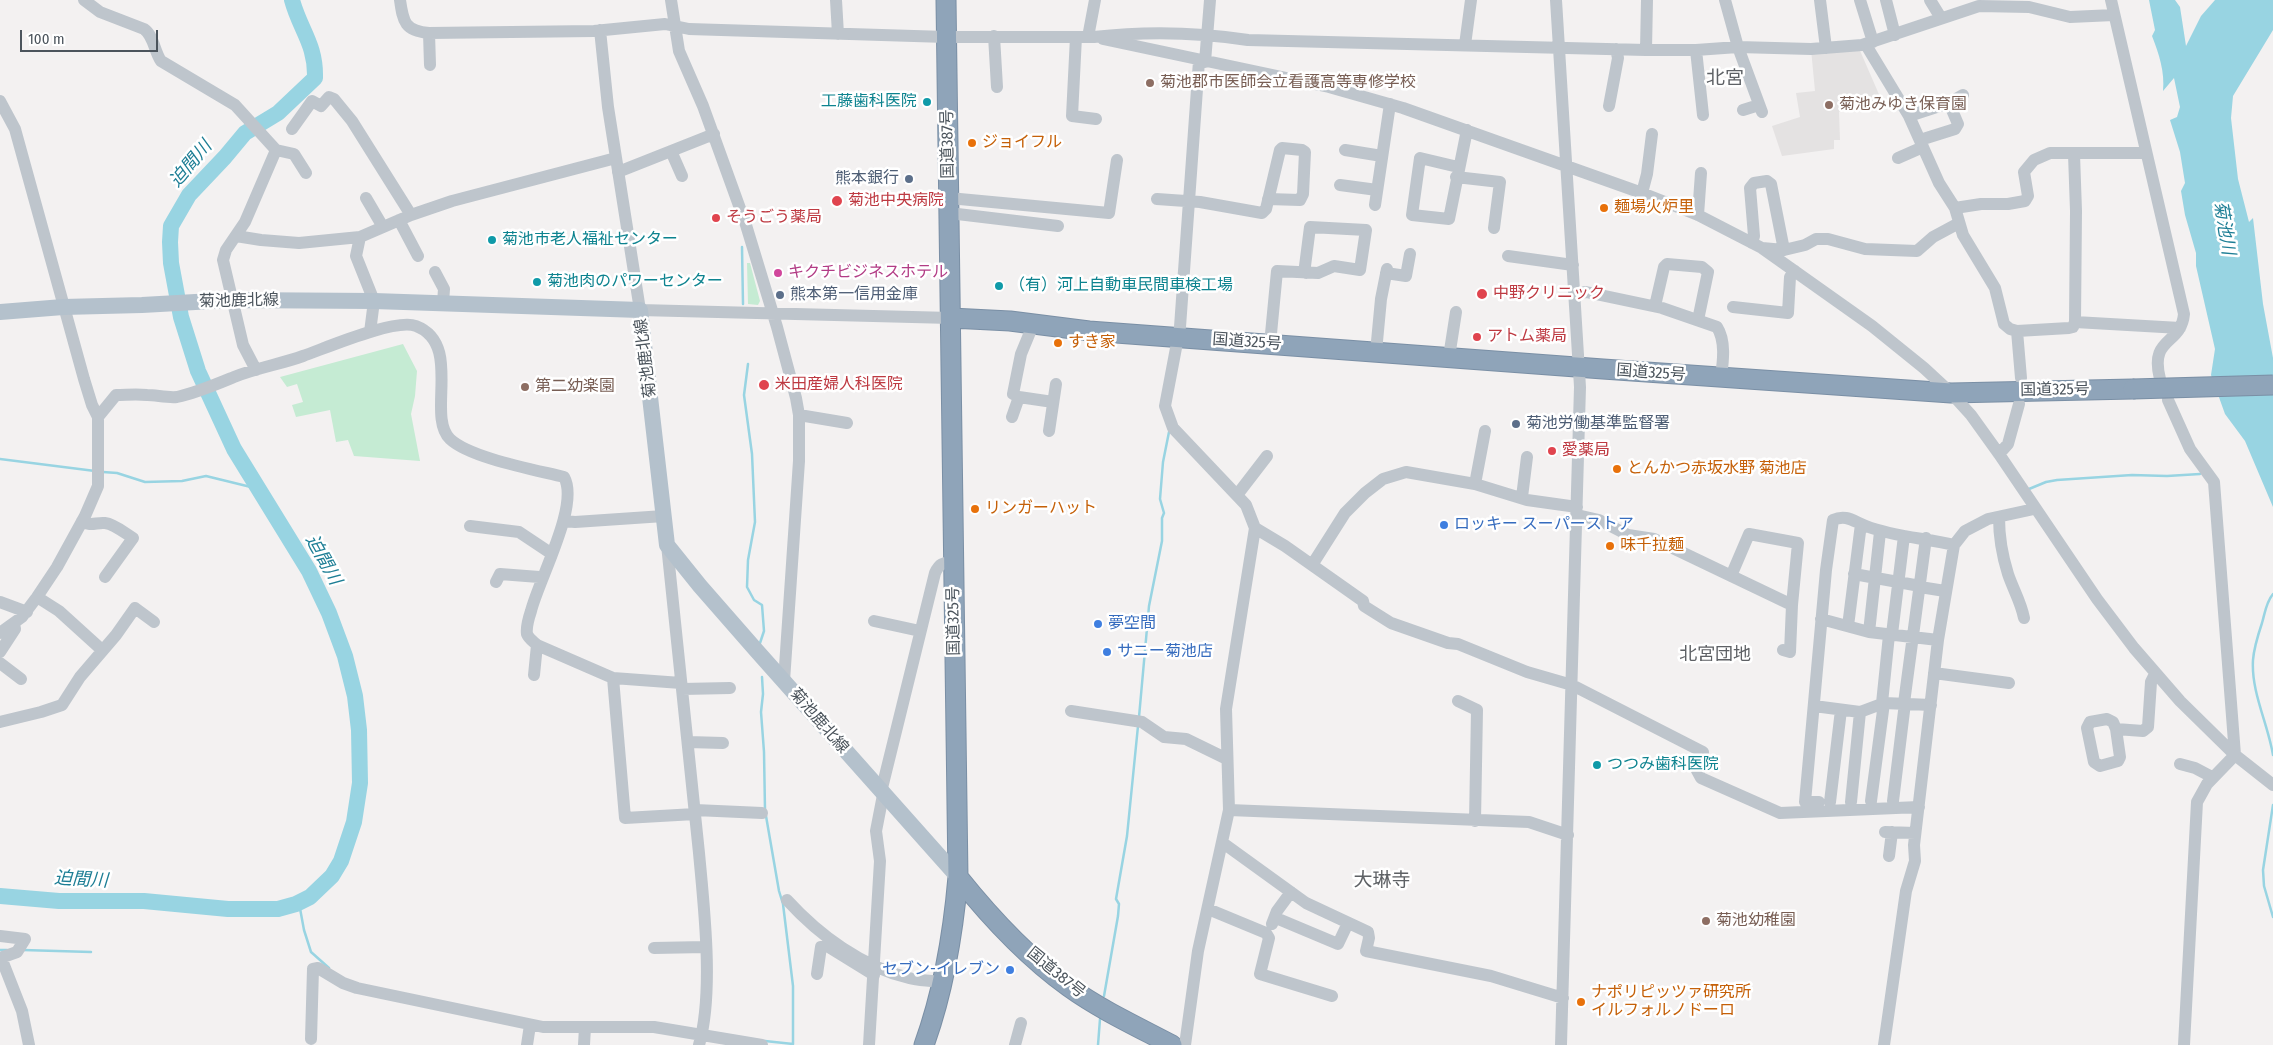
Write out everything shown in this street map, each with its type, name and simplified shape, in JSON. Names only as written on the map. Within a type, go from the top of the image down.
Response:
[{"type":"highway","name":"国道387号","points":[[946,0],[951,318]]},
{"type":"highway","name":"国道325号","points":[[924,1045],[943,983],[951,944],[958,877],[951,318],[1010,321],[1033,325],[1376,352],[1951,393],[2273,385]]},
{"type":"highway","name":"国道387号","points":[[958,877],[1017,942],[1068,986],[1100,1007],[1172,1045]]},
{"type":"main road","name":"菊池鹿北線","points":[[0,312],[63,307],[231,300],[374,301],[640,310],[667,545],[700,586],[958,877]]},
{"type":"street","points":[[84,0],[100,12],[150,33],[155,53],[161,61],[235,105],[274,148],[294,154],[306,173]]},
{"type":"street","points":[[400,0],[404,21],[408,26],[414,31],[429,33],[600,30],[665,24],[689,29],[946,37],[1086,37],[1133,33],[1208,34],[1248,40],[1616,50],[1696,50],[1738,47],[1826,48],[1869,44],[1941,18],[1962,5],[2029,7],[2070,17],[2114,15]]},
{"type":"street","points":[[671,0],[679,51],[714,134],[746,225],[791,378],[799,414],[799,461],[784,681]]},
{"type":"street","points":[[836,0],[838,34]]},
{"type":"street","points":[[1095,0],[1086,37],[1072,116],[1096,119]]},
{"type":"street","points":[[1185,1045],[1198,951],[1229,810],[1226,709],[1255,528],[1246,505],[1173,428],[1166,414],[1165,406],[1179,336],[1202,61],[1208,34],[1210,0]]},
{"type":"street","points":[[1465,45],[1472,0]]},
{"type":"street","points":[[1556,0],[1580,367],[1561,1045]]},
{"type":"street","points":[[1646,50],[1647,0]]},
{"type":"street","points":[[1725,0],[1738,47],[1761,109],[1743,110]]},
{"type":"street","points":[[1820,0],[1826,48]]},
{"type":"street","points":[[1860,0],[1869,44],[1909,116],[1939,183],[1955,208],[1963,235],[1995,288],[2004,324],[2010,329],[2017,331],[2069,328],[2075,322],[2076,211],[2074,154]]},
{"type":"street","points":[[1886,0],[1895,35]]},
{"type":"street","points":[[1930,0],[1941,18]]},
{"type":"street","points":[[2111,0],[2184,314],[2180,328],[2160,347],[2157,366],[2160,379]]},
{"type":"street","points":[[600,30],[608,107],[640,310],[951,318]]},
{"type":"street","points":[[429,33],[430,65]]},
{"type":"street","points":[[994,36],[997,86]]},
{"type":"street","points":[[1086,37],[1328,87],[1390,104],[1642,193],[1698,215],[1757,246],[1872,326],[1924,368],[1951,393],[1971,415],[1999,454],[2034,509],[2115,625],[2155,674],[2235,756],[2273,785]]},
{"type":"street","points":[[1609,106],[1618,58],[1616,50]]},
{"type":"street","points":[[1696,50],[1702,115]]},
{"type":"street","points":[[1909,116],[1949,103],[1963,95]]},
{"type":"street","points":[[292,129],[312,101],[321,106],[329,97],[334,99],[352,121],[405,217],[418,256]]},
{"type":"street","points":[[0,101],[14,129],[63,307],[92,405],[98,417],[98,486],[82,521],[57,567],[27,612],[0,633]]},
{"type":"street","points":[[1898,158],[1922,144],[1955,129],[1958,124],[1949,103]]},
{"type":"street","points":[[1375,205],[1390,104]]},
{"type":"street","points":[[1466,130],[1466,141],[1457,172],[1449,219],[1412,216],[1420,158],[1457,172],[1500,182],[1494,228]]},
{"type":"street","points":[[618,172],[714,134]]},
{"type":"street","points":[[1642,193],[1647,174],[1652,134]]},
{"type":"street","points":[[256,370],[243,345],[223,260],[226,250],[236,236],[274,148]]},
{"type":"street","points":[[1345,150],[1382,156]]},
{"type":"street","points":[[671,151],[682,176]]},
{"type":"street","points":[[1955,208],[2025,201],[2028,196],[2024,172],[2029,164],[2045,155],[2146,153]]},
{"type":"street","points":[[236,236],[299,243],[360,238],[405,217],[452,201],[616,158]]},
{"type":"street","points":[[949,206],[1108,213],[1117,160]]},
{"type":"street","points":[[1698,215],[1701,173]]},
{"type":"street","points":[[1757,246],[1754,236],[1750,188],[1754,183],[1767,181],[1771,184],[1784,250]]},
{"type":"street","points":[[1340,185],[1377,190]]},
{"type":"street","points":[[366,198],[383,227]]},
{"type":"street","points":[[1157,199],[1191,202],[1262,213],[1268,199]]},
{"type":"street","points":[[949,206],[1058,226]]},
{"type":"street","points":[[1757,246],[1784,250],[1805,245],[1816,239],[1828,239],[1865,249],[1917,251],[1933,237],[1959,223]]},
{"type":"street","points":[[1270,344],[1277,271],[1306,273],[1318,273],[1334,266],[1360,270],[1366,230],[1310,227],[1305,266],[1306,273]]},
{"type":"street","points":[[360,238],[356,256],[374,301],[370,332]]},
{"type":"street","points":[[1376,352],[1381,299],[1386,271],[1406,276],[1410,254]]},
{"type":"street","points":[[1508,256],[1573,265]]},
{"type":"street","points":[[1654,306],[1664,267],[1667,264],[1702,267],[1708,272],[1698,320]]},
{"type":"street","points":[[1733,306],[1788,313],[1790,277],[1795,271]]},
{"type":"street","points":[[435,272],[444,289],[443,303]]},
{"type":"street","points":[[1575,294],[1586,292],[1654,306],[1717,328],[1721,333],[1724,359],[1721,377]]},
{"type":"street","points":[[1449,357],[1456,312]]},
{"type":"street","points":[[2075,322],[2180,328]]},
{"type":"street","points":[[98,417],[116,395],[178,396],[370,332],[408,325],[426,332],[438,351],[442,388],[441,422],[448,438],[458,445],[496,460],[564,477],[568,484],[569,492],[564,521],[534,598],[526,632],[530,639],[538,645],[613,678],[682,686],[730,688]]},
{"type":"street","points":[[1033,325],[1023,348],[1013,394],[1019,397],[1053,402]]},
{"type":"street","points":[[2017,331],[2021,378]]},
{"type":"street","points":[[1049,431],[1056,384]]},
{"type":"street","points":[[1012,417],[1019,397]]},
{"type":"street","points":[[2168,400],[2183,435],[2209,473],[2215,488],[2235,756]]},
{"type":"street","points":[[1999,454],[2008,444],[2019,404]]},
{"type":"street","points":[[799,414],[847,423]]},
{"type":"street","points":[[1475,484],[1485,431]]},
{"type":"street","points":[[1237,495],[1267,456]]},
{"type":"street","points":[[1522,497],[1526,457]]},
{"type":"street","points":[[1312,565],[1337,529],[1345,513],[1365,493],[1383,479],[1406,472],[1475,484],[1577,511],[1628,535],[1654,539],[1792,604]]},
{"type":"street","points":[[1884,1045],[1906,891],[1915,861],[1915,834],[1938,640],[1954,545],[1971,526],[1988,519],[2034,509]]},
{"type":"street","points":[[564,521],[575,522],[664,516]]},
{"type":"street","points":[[1919,804],[1892,801],[1804,802],[1821,619],[1833,520],[1840,517],[1851,519],[1880,532],[1926,538],[1954,545]]},
{"type":"street","points":[[1999,517],[1999,536],[2008,574],[2022,607],[2024,618]]},
{"type":"street","points":[[82,521],[93,526],[103,522],[111,524],[133,538],[106,577]]},
{"type":"street","points":[[1848,626],[1861,524]]},
{"type":"street","points":[[470,526],[519,532],[552,554]]},
{"type":"street","points":[[1255,528],[1312,565],[1363,601],[1364,606],[1391,623],[1448,643],[1458,644],[1527,672],[1572,685],[1703,752],[1695,767],[1701,778],[1780,813],[1919,804]]},
{"type":"street","points":[[1869,632],[1880,532]]},
{"type":"street","points":[[1731,576],[1749,534],[1798,543],[1792,604],[1790,652]]},
{"type":"street","points":[[1871,802],[1904,536]]},
{"type":"street","points":[[1892,801],[1926,538]]},
{"type":"street","points":[[667,545],[695,812],[705,947],[706,967],[700,1040]]},
{"type":"street","points":[[869,1045],[874,970],[875,910],[880,861],[876,831],[882,793],[935,573],[938,566],[944,562],[953,563]]},
{"type":"street","points":[[496,582],[500,574],[541,579]]},
{"type":"street","points":[[1854,574],[1945,591]]},
{"type":"street","points":[[37,597],[59,611],[102,650]]},
{"type":"street","points":[[0,602],[27,612]]},
{"type":"street","points":[[0,722],[41,712],[62,704],[135,608],[154,622]]},
{"type":"street","points":[[1821,619],[1869,632],[1938,640]]},
{"type":"street","points":[[874,621],[920,631]]},
{"type":"street","points":[[0,652],[15,629],[14,624]]},
{"type":"street","points":[[534,675],[538,645]]},
{"type":"street","points":[[0,663],[21,679]]},
{"type":"street","points":[[1934,673],[2009,683]]},
{"type":"street","points":[[2116,729],[2143,731],[2148,727],[2151,682],[2155,674]]},
{"type":"street","points":[[613,678],[625,818],[695,812],[762,813]]},
{"type":"street","points":[[1458,701],[1477,710],[1475,822]]},
{"type":"street","points":[[1814,706],[1860,712],[1883,703],[1931,705]]},
{"type":"street","points":[[1830,802],[1841,710]]},
{"type":"street","points":[[1071,711],[1142,722],[1164,737],[1186,739],[1227,759]]},
{"type":"street","points":[[1851,802],[1860,712]]},
{"type":"street","points":[[688,742],[723,743]]},
{"type":"street","points":[[2184,1045],[2197,802],[2212,778],[2235,756]]},
{"type":"street","points":[[2180,764],[2195,768],[2212,778]]},
{"type":"street","points":[[1229,810],[1475,822],[1529,822],[1568,835]]},
{"type":"street","points":[[1890,856],[1889,832],[1915,834]]},
{"type":"street","points":[[1223,843],[1306,903],[1368,932],[1369,938],[1366,951],[1491,976],[1563,998]]},
{"type":"street","points":[[1266,933],[1276,918],[1277,911],[1291,892]]},
{"type":"street","points":[[787,900],[806,921],[874,970]]},
{"type":"street","points":[[1208,908],[1266,933],[1269,938],[1260,974],[1332,996]]},
{"type":"street","points":[[1276,918],[1338,944],[1348,923]]},
{"type":"street","points":[[0,936],[25,939],[17,952],[3,957],[2,960],[22,1011],[29,1045]]},
{"type":"street","points":[[817,974],[821,947],[827,946],[874,970],[943,983]]},
{"type":"street","points":[[654,948],[705,947]]},
{"type":"street","points":[[311,1039],[313,969],[318,968],[343,983],[357,988],[543,1028],[654,1027],[700,1040],[762,1045]]},
{"type":"street","points":[[1015,1045],[1021,1023]]},
{"type":"street","points":[[527,1045],[530,1025]]},
{"type":"street","points":[[584,1045],[585,1027]]},
{"type":"shaded area","name":"菊池みゆき保育園","points":[[1858,46],[1881,99],[1839,112],[1840,140],[1834,140],[1834,149],[1782,156],[1772,126],[1800,117],[1796,93],[1815,91],[1811,49]]},
{"type":"green space","points":[[747,263],[750,263],[760,301],[758,305],[748,304]]},
{"type":"green space","points":[[403,344],[417,371],[411,414],[420,461],[354,456],[348,440],[336,442],[330,410],[296,417],[292,405],[303,402],[297,384],[287,387],[280,377]]},
{"type":"water","name":"菊池川","points":[[2149,0],[2175,0],[2180,7],[2186,46],[2201,16],[2215,0],[2273,0],[2273,30],[2233,96],[2231,118],[2238,179],[2249,222],[2253,218],[2263,304],[2273,358],[2273,507],[2245,441],[2225,414],[2211,375],[2215,349],[2196,266],[2196,253],[2185,215],[2181,191],[2185,183],[2180,152],[2170,120],[2177,117],[2180,107],[2174,78],[2163,91],[2161,63],[2152,36],[2155,30]]},
{"type":"waterway","name":"迫間川","points":[[0,896],[59,901],[144,901],[228,909],[278,909],[296,904],[310,897],[332,876],[341,861],[354,822],[360,783],[359,730],[355,696],[345,656],[329,613],[309,571],[234,449],[198,371],[181,317],[171,263],[171,226],[189,195],[245,133],[278,113],[315,78],[313,56],[292,0]]},
{"type":"waterway","points":[[742,247],[743,304]]},
{"type":"waterway","points":[[748,364],[744,395],[752,454],[755,522],[748,560],[747,587],[754,600],[762,605],[764,631],[760,643]]},
{"type":"waterway","points":[[1139,717],[1149,606],[1162,541],[1162,518],[1164,513],[1160,499],[1163,462],[1169,432]]},
{"type":"waterway","points":[[0,459],[95,471]]},
{"type":"waterway","points":[[103,472],[117,473],[145,482],[182,481],[206,476],[259,489]]},
{"type":"waterway","points":[[2029,489],[2057,480],[2132,475],[2167,476],[2200,474]]},
{"type":"waterway","points":[[2273,594],[2266,608],[2256,641],[2253,660],[2257,696],[2273,755]]},
{"type":"waterway","points":[[762,677],[761,712],[765,810]]},
{"type":"waterway","points":[[1104,996],[1118,916],[1119,904],[1116,899],[1127,836],[1138,726]]},
{"type":"waterway","points":[[2273,805],[2263,870],[2264,886],[2273,917]]},
{"type":"waterway","points":[[765,1041],[793,1044],[793,986],[783,904],[766,816]]},
{"type":"waterway","points":[[299,903],[304,930],[311,952],[329,968]]},
{"type":"waterway","points":[[0,950],[7,950]]},
{"type":"waterway","points":[[23,950],[91,952]]},
{"type":"waterway","points":[[1098,1045],[1100,1019]]},
{"type":"place","name":"菊池郡市医師会立看護高等専修学校","points":[[1150,83]]},
{"type":"place","name":"工藤歯科医院","points":[[927,102]]},
{"type":"place","name":"菊池みゆき保育園","points":[[1829,105]]},
{"type":"place","name":"ジョイフル","points":[[972,143]]},
{"type":"place","name":"熊本銀行","points":[[909,179]]},
{"type":"place","name":"菊池中央病院","points":[[837,201]]},
{"type":"place","name":"麺場火炉里","points":[[1604,208]]},
{"type":"place","name":"そうごう薬局","points":[[716,218]]},
{"type":"place","name":"菊池市老人福祉センター","points":[[492,240]]},
{"type":"place","name":"キクチビジネスホテル","points":[[778,273]]},
{"type":"place","name":"菊池肉のパワーセンター","points":[[537,282]]},
{"type":"place","name":"（有）河上自動車民間車検工場","points":[[999,286]]},
{"type":"place","name":"中野クリニック","points":[[1482,294]]},
{"type":"place","name":"熊本第一信用金庫","points":[[780,295]]},
{"type":"place","name":"アトム薬局","points":[[1477,337]]},
{"type":"place","name":"すき家","points":[[1058,343]]},
{"type":"place","name":"米田産婦人科医院","points":[[764,385]]},
{"type":"place","name":"第二幼楽園","points":[[525,387]]},
{"type":"place","name":"菊池労働基準監督署","points":[[1516,424]]},
{"type":"place","name":"愛薬局","points":[[1552,451]]},
{"type":"place","name":"とんかつ赤坂水野 菊池店","points":[[1617,469]]},
{"type":"place","name":"リンガーハット","points":[[975,509]]},
{"type":"place","name":"ロッキー スーパーストア","points":[[1444,525]]},
{"type":"place","name":"味千拉麺","points":[[1610,546]]},
{"type":"place","name":"夢空間","points":[[1098,624]]},
{"type":"place","name":"サニー菊池店","points":[[1107,652]]},
{"type":"place","name":"つつみ歯科医院","points":[[1597,765]]},
{"type":"place","name":"菊池幼稚園","points":[[1706,921]]},
{"type":"place","name":"セブン-イレブン","points":[[1010,970]]},
{"type":"place","name":"ナポリピッツァ研究所 イルフォルノドーロ","points":[[1581,1002]]},
{"type":"district","name":"北宮","points":[[1725,79]]},
{"type":"district","name":"北宮団地","points":[[1715,655]]},
{"type":"district","name":"大琳寺","points":[[1382,881]]}]
